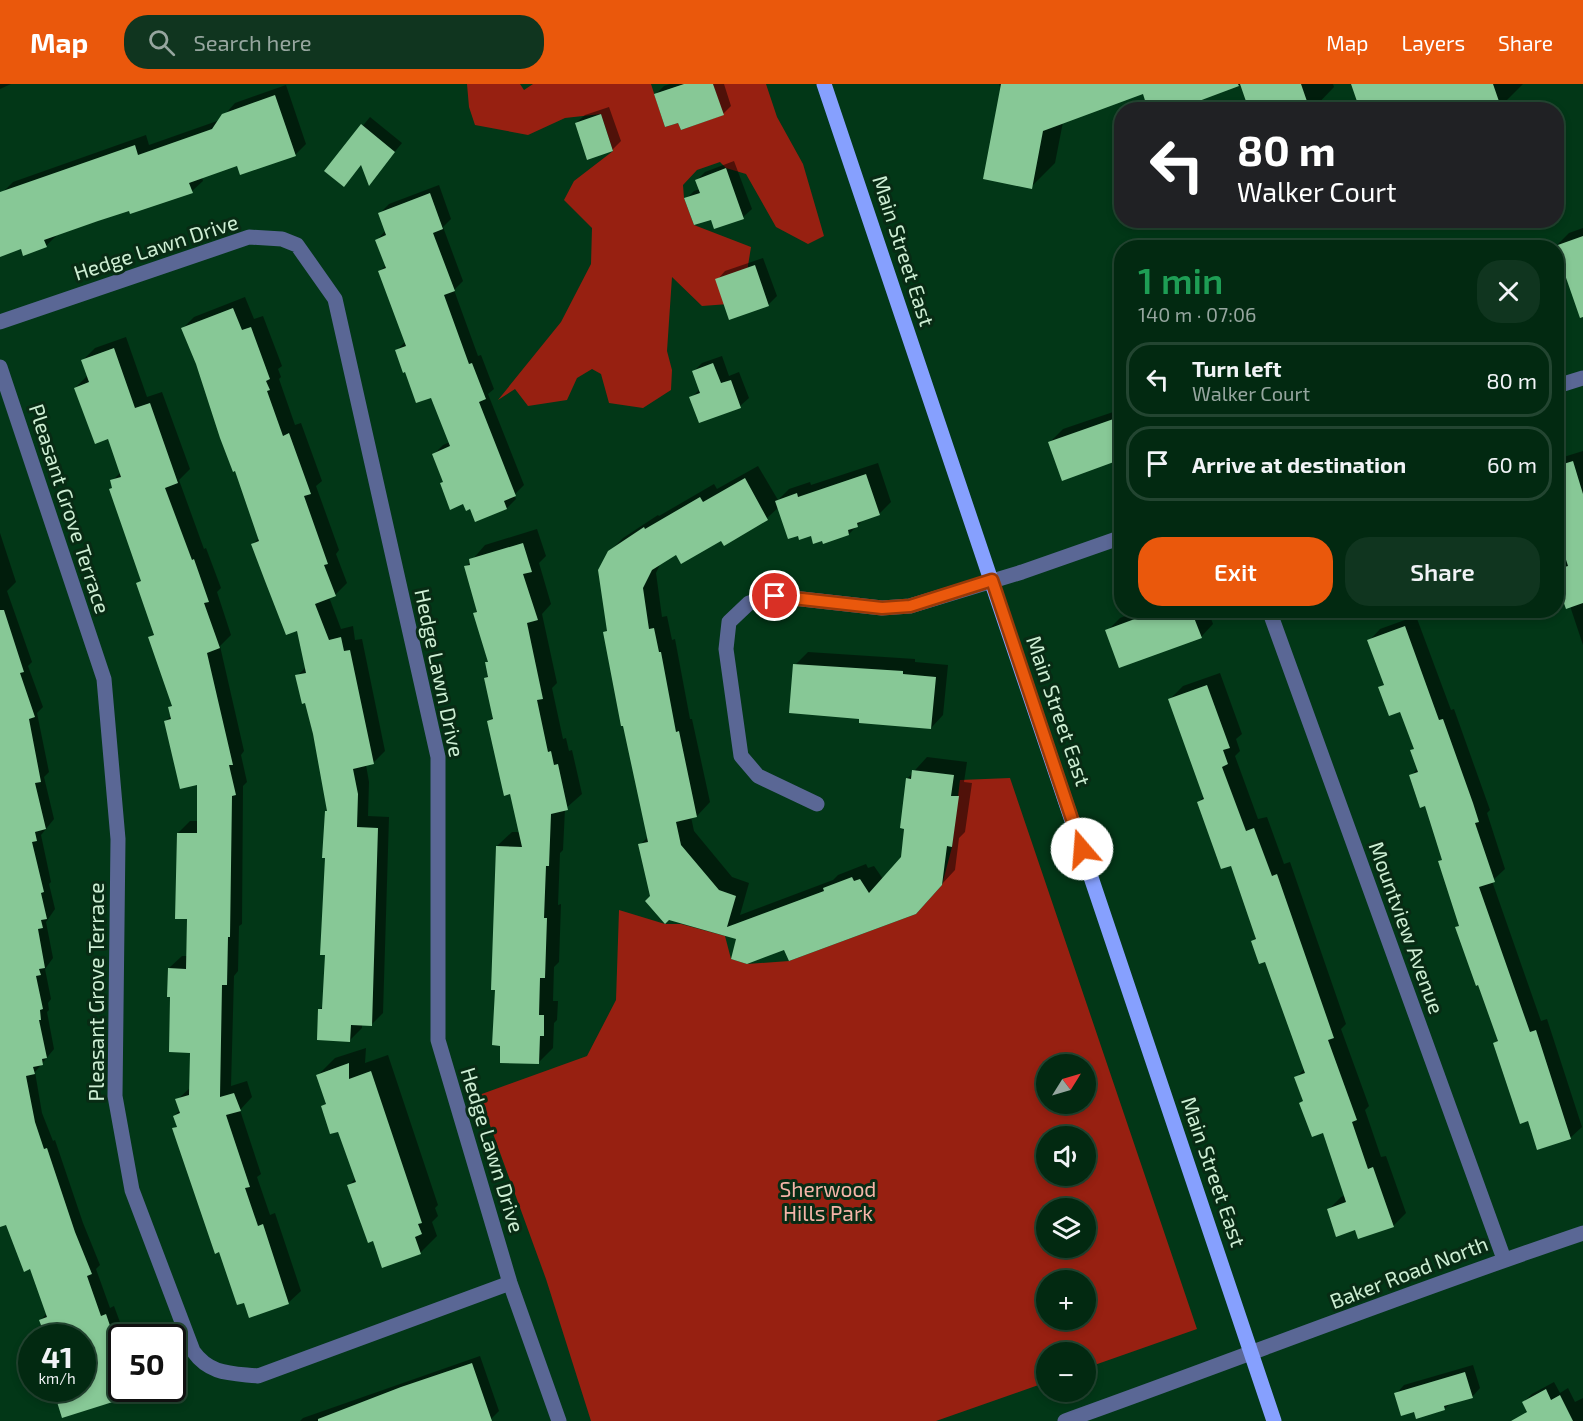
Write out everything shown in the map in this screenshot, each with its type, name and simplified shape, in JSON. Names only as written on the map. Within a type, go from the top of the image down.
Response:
[{"type":"main road","name":"Main Street East","points":[[824,84],[1274,1421]]},
{"type":"street","name":"Hedge Lawn Drive","points":[[0,322],[249,237],[282,239],[297,245],[335,299],[438,757],[438,1040],[510,1283],[559,1421]]},
{"type":"street","name":"Pleasant Grove Terrace","points":[[0,368],[104,679],[118,839],[115,1096],[132,1190],[193,1351],[201,1362],[217,1371],[258,1376],[510,1283]]},
{"type":"street","points":[[1564,384],[1583,378]]},
{"type":"street","points":[[817,804],[758,776],[741,756],[726,649],[729,622],[749,603],[775,596],[882,608],[910,606],[1022,572],[1114,540]]},
{"type":"street","name":"Mountview Avenue","points":[[1272,618],[1504,1259]]},
{"type":"street","name":"Baker Road North","points":[[1065,1421],[1251,1355],[1504,1259],[1583,1233]]},
{"type":"green space","points":[[467,84],[520,84],[524,90],[533,84],[651,84],[665,127],[678,123],[681,130],[723,115],[713,84],[766,84],[777,117],[803,164],[824,236],[808,244],[776,227],[746,174],[726,168],[720,162],[697,170],[683,185],[684,198],[694,225],[751,247],[742,303],[702,306],[672,277],[667,351],[672,370],[671,390],[643,408],[609,403],[601,374],[592,369],[577,378],[567,400],[528,406],[515,389],[498,400],[561,322],[591,264],[592,228],[564,200],[574,181],[613,151],[601,114],[565,118],[528,135],[475,125],[469,107]]},
{"type":"green space","name":"Sherwood Hills Park","points":[[1010,778],[1197,1329],[1096,1364],[1096,1342],[1036,1342],[1036,1386],[936,1421],[591,1421],[546,1279],[479,1095],[587,1056],[616,1000],[619,910],[665,924],[681,924],[725,936],[731,959],[747,964],[789,961],[916,914],[942,885],[952,847],[960,780]]},
{"type":"building","points":[[684,84],[713,84],[724,115],[681,130],[678,123],[665,127],[654,94]]},
{"type":"building","points":[[1001,84],[1238,84],[1239,86],[1196,102],[1146,102],[1143,94],[1121,102],[1114,102],[1114,105],[1043,131],[1032,189],[983,179]]},
{"type":"building","points":[[1240,84],[1301,84],[1307,102],[1246,102]]},
{"type":"building","points":[[1351,84],[1493,84],[1499,102],[1357,102]]},
{"type":"building","points":[[275,95],[296,156],[240,175],[237,166],[189,183],[193,193],[130,214],[129,211],[44,240],[47,247],[23,256],[21,249],[0,257],[0,192],[135,145],[138,155],[212,129],[222,114]]},
{"type":"building","points":[[601,114],[613,151],[587,160],[575,123]]},
{"type":"building","points":[[361,124],[395,152],[369,186],[361,165],[344,187],[324,171]]},
{"type":"building","points":[[726,168],[744,219],[714,229],[711,220],[694,225],[684,198],[700,193],[695,180]]},
{"type":"building","points":[[430,193],[443,229],[433,233],[455,291],[444,295],[469,364],[472,363],[486,399],[479,402],[516,496],[504,501],[507,509],[475,522],[470,509],[466,511],[463,504],[450,510],[440,483],[443,482],[432,454],[450,446],[431,398],[416,403],[405,372],[403,373],[395,350],[406,346],[378,271],[386,268],[375,240],[386,235],[378,213]]},
{"type":"building","points":[[1583,236],[1583,317],[1580,318],[1564,272],[1564,243]]},
{"type":"building","points":[[755,265],[769,306],[729,320],[715,279]]},
{"type":"building","points":[[233,308],[242,330],[251,327],[270,379],[266,381],[270,390],[267,391],[283,436],[289,433],[311,494],[304,496],[328,564],[324,565],[336,596],[315,604],[329,640],[341,637],[344,651],[350,650],[374,764],[353,769],[358,794],[357,827],[378,828],[372,1026],[351,1025],[350,1042],[317,1040],[318,1009],[322,1009],[325,955],[320,955],[325,858],[322,858],[325,811],[327,811],[313,734],[295,675],[306,673],[297,631],[286,635],[265,581],[251,544],[259,541],[181,328]]},
{"type":"building","points":[[114,348],[135,408],[150,403],[178,483],[165,488],[209,602],[204,603],[220,648],[207,653],[233,765],[229,765],[236,795],[232,796],[230,937],[228,937],[227,985],[222,985],[220,1097],[234,1093],[241,1111],[226,1115],[250,1187],[245,1188],[258,1226],[263,1224],[289,1304],[249,1318],[244,1303],[237,1305],[219,1252],[215,1254],[172,1128],[177,1127],[173,1116],[180,1113],[175,1099],[189,1095],[190,1053],[169,1052],[168,968],[186,969],[187,919],[175,919],[177,833],[197,833],[197,785],[180,789],[164,721],[171,719],[168,707],[172,706],[148,637],[154,635],[136,583],[141,581],[109,489],[112,488],[110,480],[121,477],[108,439],[95,444],[74,388],[89,382],[81,360]]},
{"type":"building","points":[[713,363],[721,383],[731,380],[741,408],[699,423],[689,397],[700,393],[692,371]]},
{"type":"building","points":[[1114,419],[1114,462],[1062,481],[1048,442]]},
{"type":"building","points":[[1573,461],[1583,494],[1583,603],[1566,609],[1564,567],[1568,566],[1564,553],[1564,464]]},
{"type":"building","points":[[866,474],[880,515],[857,523],[858,527],[848,530],[849,535],[823,544],[822,541],[813,544],[811,536],[799,540],[798,536],[788,539],[775,501],[797,493],[798,497]]},
{"type":"building","points":[[745,478],[768,520],[724,546],[721,541],[681,564],[676,555],[652,570],[643,588],[649,629],[654,628],[659,652],[661,652],[676,732],[679,731],[697,817],[676,822],[681,845],[719,890],[736,896],[727,927],[824,891],[823,888],[852,877],[854,881],[860,879],[869,893],[901,857],[904,829],[900,828],[906,778],[911,779],[912,770],[954,775],[951,796],[959,796],[952,847],[947,846],[942,885],[916,914],[789,961],[784,950],[747,964],[731,959],[736,939],[669,920],[665,924],[645,901],[650,896],[638,844],[648,842],[623,726],[621,726],[603,632],[607,631],[598,570],[608,551],[644,527],[645,529],[700,497],[703,502]]},
{"type":"building","points":[[523,543],[532,572],[523,574],[538,620],[527,623],[543,699],[537,700],[548,752],[551,751],[554,765],[558,764],[568,810],[551,814],[544,918],[547,918],[545,978],[540,978],[539,1015],[544,1015],[544,1036],[540,1036],[539,1064],[500,1063],[500,1046],[492,1045],[495,990],[491,990],[496,846],[522,847],[510,794],[504,796],[487,721],[493,719],[484,678],[488,677],[485,662],[488,662],[473,613],[477,612],[464,566],[470,565],[469,559]]},
{"type":"building","points":[[0,610],[4,610],[24,672],[20,673],[35,717],[29,719],[41,782],[35,783],[46,829],[35,832],[37,841],[32,842],[44,892],[41,893],[47,919],[41,920],[43,928],[38,929],[45,968],[39,969],[41,975],[36,976],[43,1009],[40,1010],[41,1020],[39,1020],[47,1058],[42,1059],[43,1065],[33,1067],[35,1074],[26,1076],[35,1122],[44,1149],[47,1148],[75,1232],[92,1274],[87,1276],[101,1316],[106,1314],[109,1324],[108,1402],[113,1402],[62,1418],[57,1402],[96,1402],[96,1324],[41,1324],[39,1320],[47,1317],[30,1269],[24,1272],[6,1225],[0,1227]]},
{"type":"building","points":[[1137,618],[1194,618],[1202,638],[1119,668],[1105,630]]},
{"type":"building","points":[[1405,626],[1439,720],[1443,719],[1473,803],[1479,822],[1475,823],[1495,882],[1479,887],[1530,1032],[1536,1030],[1571,1139],[1537,1150],[1528,1121],[1520,1124],[1493,1043],[1498,1041],[1455,927],[1459,926],[1438,861],[1442,860],[1425,806],[1420,808],[1409,775],[1418,772],[1410,750],[1414,749],[1400,712],[1389,716],[1378,687],[1384,685],[1367,640]]},
{"type":"building","points":[[793,664],[903,671],[903,674],[936,677],[931,729],[859,723],[859,719],[789,713]]},
{"type":"building","points":[[1207,685],[1230,748],[1223,750],[1228,764],[1222,767],[1246,831],[1254,828],[1272,876],[1277,874],[1334,1038],[1328,1040],[1357,1120],[1352,1122],[1368,1169],[1373,1167],[1394,1227],[1358,1239],[1355,1230],[1336,1237],[1327,1209],[1346,1202],[1323,1133],[1312,1137],[1299,1103],[1303,1101],[1294,1077],[1305,1073],[1265,962],[1259,964],[1251,941],[1256,939],[1231,866],[1221,869],[1197,802],[1204,799],[1168,699]]},
{"type":"building","points":[[349,1063],[349,1079],[371,1071],[422,1223],[418,1224],[422,1234],[415,1237],[421,1254],[382,1268],[373,1241],[368,1243],[347,1185],[356,1182],[338,1132],[330,1134],[321,1106],[326,1104],[316,1075]]},
{"type":"building","points":[[472,1363],[492,1421],[318,1421],[318,1419],[401,1387]]},
{"type":"building","points":[[1465,1372],[1473,1398],[1444,1406],[1445,1410],[1416,1419],[1414,1412],[1401,1416],[1394,1393]]},
{"type":"building","points":[[1546,1389],[1551,1400],[1560,1395],[1573,1421],[1511,1421],[1527,1412],[1522,1402]]},
{"type":"route","points":[[775,596],[882,608],[910,606],[992,580],[1082,849]]}]
